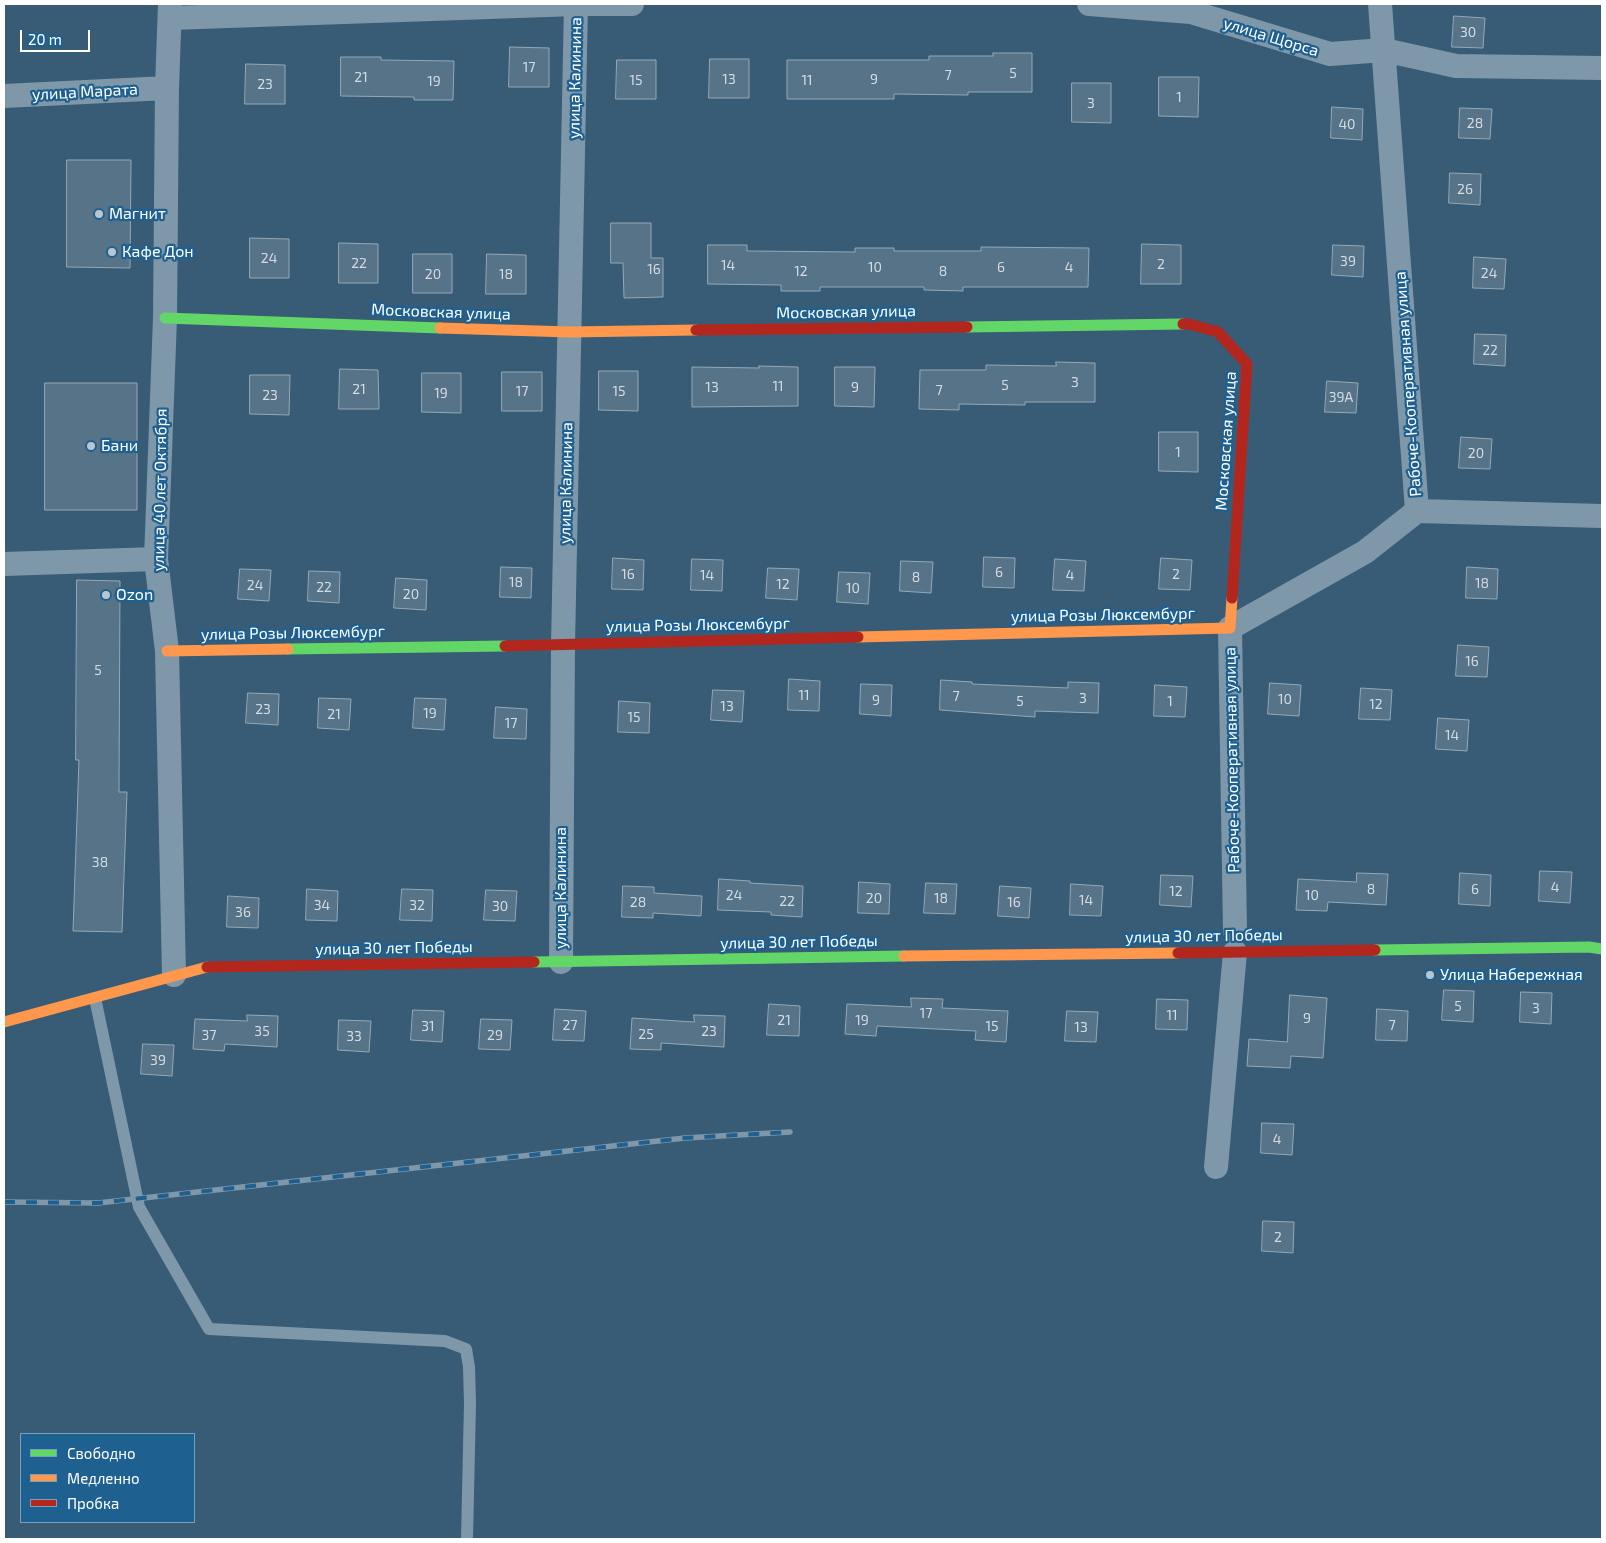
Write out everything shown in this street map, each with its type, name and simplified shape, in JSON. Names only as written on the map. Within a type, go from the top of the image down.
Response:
[{"type":"street","name":"улица Калинина","points":[[561,962],[563,645],[576,4]]},
{"type":"street","points":[[170,11],[632,4]]},
{"type":"street","name":"улица Щорса","points":[[1089,4],[1191,12],[1330,54],[1384,50],[1456,66],[1602,68]]},
{"type":"street","name":"Рабоче-Кооперативная улица","points":[[1216,1168],[1235,941],[1230,628],[1365,552],[1417,511],[1380,4]]},
{"type":"street","name":"улица 40 лет Октября","points":[[170,11],[164,318],[156,559],[167,651],[174,975]]},
{"type":"street","name":"улица Марата","points":[[4,96],[167,88]]},
{"type":"street","name":"Московская улица","points":[[164,318],[570,332],[1189,324],[1218,332],[1248,364],[1230,628]]},
{"type":"street","points":[[1417,511],[1602,516]]},
{"type":"street","points":[[4,564],[156,559]]},
{"type":"street","name":"улица Розы Люксембург","points":[[167,651],[563,645],[1230,628]]},
{"type":"street","name":"улица 30 лет Победы","points":[[4,1022],[212,966],[561,962],[1235,941],[1589,947],[1602,949]]},
{"type":"lane","points":[[95,998],[139,1207],[209,1329],[445,1341],[466,1350],[469,1367],[470,1403],[467,1539]]},
{"type":"building","points":[[1454,16],[1485,18],[1483,48],[1452,47]]},
{"type":"building","points":[[510,47],[549,48],[549,87],[509,87]]},
{"type":"building","points":[[993,53],[1032,53],[1032,92],[968,92],[968,95],[894,94],[894,99],[787,99],[787,60],[929,60],[929,56],[993,56]]},
{"type":"building","points":[[341,57],[381,57],[381,60],[454,61],[453,100],[414,100],[414,97],[341,96]]},
{"type":"building","points":[[710,59],[749,59],[749,98],[709,98]]},
{"type":"building","points":[[617,60],[656,60],[656,99],[616,99]]},
{"type":"building","points":[[246,64],[285,65],[285,104],[245,104]]},
{"type":"building","points":[[1159,77],[1199,77],[1198,117],[1159,116]]},
{"type":"building","points":[[1072,83],[1111,83],[1111,123],[1072,122]]},
{"type":"building","points":[[1332,107],[1363,109],[1362,140],[1331,138]]},
{"type":"building","points":[[1460,108],[1492,109],[1490,139],[1459,138]]},
{"type":"building","name":"Магнит","points":[[67,160],[131,160],[130,268],[67,267]]},
{"type":"building","points":[[1450,173],[1481,174],[1480,205],[1449,203]]},
{"type":"building","points":[[611,223],[651,223],[651,258],[663,258],[663,297],[624,298],[623,263],[611,263]]},
{"type":"building","points":[[250,238],[289,239],[289,278],[250,278]]},
{"type":"building","points":[[339,243],[378,244],[378,283],[339,283]]},
{"type":"building","points":[[1142,244],[1181,245],[1181,284],[1141,284]]},
{"type":"building","points":[[708,245],[747,245],[747,251],[855,252],[855,248],[894,248],[894,251],[981,251],[981,247],[1089,248],[1088,287],[963,287],[963,291],[924,290],[924,287],[820,287],[820,291],[781,291],[781,285],[708,284]]},
{"type":"building","points":[[1333,245],[1364,246],[1363,277],[1332,275]]},
{"type":"building","points":[[413,254],[452,254],[452,293],[413,293]]},
{"type":"building","points":[[487,254],[526,255],[526,294],[486,294]]},
{"type":"building","points":[[1474,257],[1506,259],[1504,289],[1473,288]]},
{"type":"building","points":[[1475,334],[1506,335],[1505,366],[1474,364]]},
{"type":"building","points":[[1056,362],[1095,363],[1095,402],[1025,402],[1025,405],[959,404],[959,410],[919,409],[920,370],[986,370],[986,365],[1056,366]]},
{"type":"building","points":[[759,366],[798,367],[798,406],[692,407],[692,367],[759,368]]},
{"type":"building","points":[[835,367],[875,367],[874,407],[835,406]]},
{"type":"building","points":[[340,369],[378,370],[379,409],[339,409]]},
{"type":"building","points":[[599,371],[638,371],[638,411],[599,410]]},
{"type":"building","points":[[502,372],[542,372],[542,411],[502,411]]},
{"type":"building","points":[[422,373],[461,373],[461,413],[422,412]]},
{"type":"building","points":[[250,375],[290,375],[289,415],[250,414]]},
{"type":"building","points":[[1327,381],[1358,383],[1356,413],[1325,412]]},
{"type":"building","name":"Бани","points":[[45,383],[137,383],[137,510],[45,510]]},
{"type":"building","points":[[1159,432],[1198,432],[1198,472],[1159,471]]},
{"type":"building","points":[[1461,437],[1492,439],[1490,469],[1459,468]]},
{"type":"building","points":[[984,557],[1015,558],[1014,588],[983,587]]},
{"type":"building","points":[[613,558],[644,560],[643,590],[612,589]]},
{"type":"building","points":[[1161,558],[1192,560],[1190,590],[1159,589]]},
{"type":"building","points":[[692,559],[723,560],[722,591],[691,590]]},
{"type":"building","points":[[1055,559],[1086,561],[1084,591],[1053,590]]},
{"type":"building","points":[[901,561],[933,562],[931,593],[900,591]]},
{"type":"building","points":[[501,567],[532,568],[531,598],[500,597]]},
{"type":"building","points":[[1467,567],[1498,569],[1497,599],[1466,598]]},
{"type":"building","points":[[768,568],[799,569],[797,600],[766,598]]},
{"type":"building","points":[[240,569],[271,570],[269,601],[238,599]]},
{"type":"building","points":[[309,571],[340,572],[339,603],[308,601]]},
{"type":"building","points":[[839,572],[870,573],[868,604],[837,602]]},
{"type":"building","points":[[396,578],[427,580],[426,610],[394,608]]},
{"type":"building","points":[[77,580],[120,581],[119,792],[127,792],[122,932],[73,931],[79,760],[76,760]]},
{"type":"building","points":[[1458,645],[1489,647],[1487,677],[1456,676]]},
{"type":"building","points":[[789,679],[820,681],[819,711],[788,710]]},
{"type":"building","points":[[941,680],[972,682],[972,684],[1068,688],[1068,682],[1099,683],[1098,713],[1035,711],[1035,717],[940,710]]},
{"type":"building","points":[[1270,683],[1301,685],[1299,716],[1268,714]]},
{"type":"building","points":[[861,684],[892,685],[891,716],[860,714]]},
{"type":"building","points":[[1155,685],[1187,687],[1185,717],[1154,716]]},
{"type":"building","points":[[1361,688],[1392,690],[1390,720],[1359,719]]},
{"type":"building","points":[[713,690],[744,691],[742,722],[711,720]]},
{"type":"building","points":[[248,693],[279,694],[278,725],[246,723]]},
{"type":"building","points":[[319,698],[351,699],[349,730],[318,728]]},
{"type":"building","points":[[415,698],[446,699],[444,730],[413,728]]},
{"type":"building","points":[[619,701],[650,703],[649,733],[618,732]]},
{"type":"building","points":[[496,707],[527,709],[526,739],[494,738]]},
{"type":"building","points":[[1438,718],[1469,720],[1467,751],[1436,749]]},
{"type":"building","points":[[1540,871],[1572,872],[1570,903],[1539,901]]},
{"type":"building","points":[[1357,873],[1388,874],[1386,905],[1328,902],[1327,911],[1296,910],[1298,879],[1356,882]]},
{"type":"building","points":[[1460,873],[1491,875],[1490,906],[1459,904]]},
{"type":"building","points":[[1161,875],[1193,876],[1191,907],[1160,905]]},
{"type":"building","points":[[719,879],[803,886],[802,917],[771,915],[771,912],[718,910]]},
{"type":"building","points":[[859,882],[890,884],[889,914],[858,913]]},
{"type":"building","points":[[926,883],[957,884],[955,914],[924,913]]},
{"type":"building","points":[[1071,884],[1103,886],[1101,916],[1070,915]]},
{"type":"building","points":[[623,886],[654,887],[654,893],[702,896],[701,916],[653,913],[653,918],[622,917]]},
{"type":"building","points":[[1000,886],[1031,888],[1029,918],[998,916]]},
{"type":"building","points":[[307,889],[338,891],[337,921],[306,920]]},
{"type":"building","points":[[402,889],[433,890],[432,921],[400,920]]},
{"type":"building","points":[[486,890],[517,891],[515,921],[484,920]]},
{"type":"building","points":[[228,896],[259,898],[258,928],[227,927]]},
{"type":"building","points":[[1444,990],[1474,991],[1473,1022],[1442,1020]]},
{"type":"building","points":[[1521,992],[1552,993],[1551,1024],[1520,1022]]},
{"type":"building","points":[[1290,995],[1327,998],[1323,1058],[1291,1056],[1290,1068],[1247,1066],[1249,1039],[1287,1042]]},
{"type":"building","points":[[911,998],[943,999],[942,1008],[1008,1011],[1006,1042],[975,1040],[976,1031],[877,1026],[876,1036],[845,1034],[847,1004],[911,1007]]},
{"type":"building","points":[[1157,999],[1188,1000],[1187,1030],[1156,1029]]},
{"type":"building","points":[[769,1004],[800,1006],[799,1036],[767,1035]]},
{"type":"building","points":[[555,1009],[586,1011],[584,1041],[553,1040]]},
{"type":"building","points":[[1377,1009],[1408,1011],[1407,1041],[1376,1040]]},
{"type":"building","points":[[413,1010],[444,1011],[442,1042],[411,1040]]},
{"type":"building","points":[[1067,1011],[1098,1012],[1096,1042],[1065,1041]]},
{"type":"building","points":[[247,1015],[278,1016],[277,1047],[225,1044],[224,1051],[193,1049],[195,1019],[247,1021]]},
{"type":"building","points":[[694,1015],[725,1016],[724,1047],[661,1043],[661,1050],[630,1049],[632,1018],[694,1022]]},
{"type":"building","points":[[481,1019],[512,1020],[510,1050],[479,1049]]},
{"type":"building","points":[[339,1020],[371,1021],[369,1052],[338,1050]]},
{"type":"building","points":[[143,1044],[174,1045],[172,1076],[141,1074]]},
{"type":"building","points":[[1262,1123],[1294,1124],[1292,1155],[1261,1153]]},
{"type":"building","points":[[1263,1221],[1294,1222],[1293,1253],[1262,1251]]},
{"type":"railway","points":[[4,1202],[98,1203],[685,1138],[790,1132]]},
{"type":"traffic: fast","points":[[165,318],[440,328]]},
{"type":"traffic: fast","points":[[967,327],[1183,324]]},
{"type":"traffic: fast","points":[[288,649],[505,646]]},
{"type":"traffic: fast","points":[[1375,950],[1589,947],[1602,949]]},
{"type":"traffic: fast","points":[[534,962],[904,956]]},
{"type":"traffic: slow","points":[[440,328],[570,332],[696,330]]},
{"type":"traffic: slow","points":[[858,637],[1230,628],[1232,598]]},
{"type":"traffic: slow","points":[[167,651],[288,649]]},
{"type":"traffic: slow","points":[[904,956],[1178,953]]},
{"type":"traffic: slow","points":[[4,1022],[207,967]]},
{"type":"traffic: jam","points":[[1183,324],[1218,332],[1247,364],[1232,598]]},
{"type":"traffic: jam","points":[[696,330],[967,327]]},
{"type":"traffic: jam","points":[[505,646],[858,637]]},
{"type":"traffic: jam","points":[[1178,953],[1375,950]]},
{"type":"traffic: jam","points":[[207,967],[534,962]]},
{"type":"place","name":"Магнит","points":[[99,214]]},
{"type":"place","name":"Кафе Дон","points":[[112,252]]},
{"type":"place","name":"Бани","points":[[91,446]]},
{"type":"place","name":"Ozon","points":[[106,595]]},
{"type":"place","name":"Улица Набережная","points":[[1430,975]]}]
